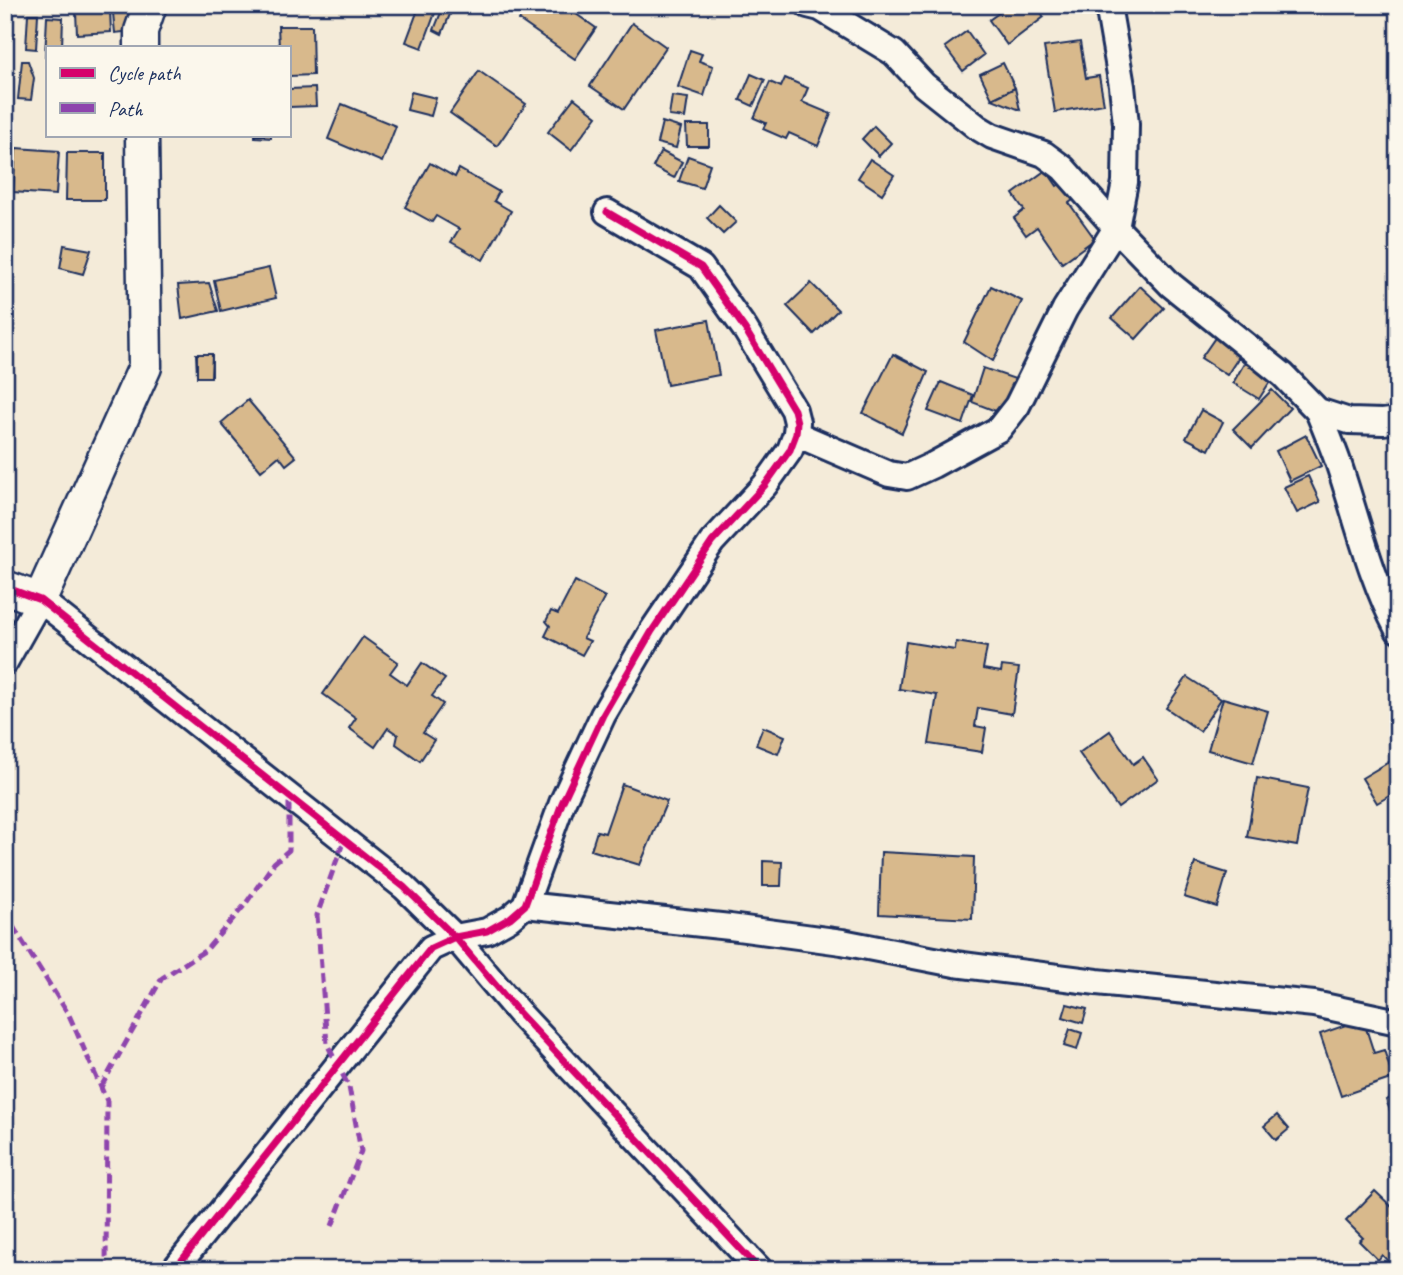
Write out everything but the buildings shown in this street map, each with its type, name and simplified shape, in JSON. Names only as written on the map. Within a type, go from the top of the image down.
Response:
[{"type":"street","points":[[141,46],[141,31],[150,5]]},
{"type":"street","points":[[808,5],[820,8],[894,53],[924,85],[977,127],[992,136],[1044,154],[1063,168],[1171,285],[1283,375],[1318,411],[1381,594],[1398,630]]},
{"type":"street","points":[[796,435],[889,474],[907,477],[999,429],[1017,406],[1065,309],[1116,228],[1125,182],[1126,124],[1108,5]]},
{"type":"street","points":[[5,662],[40,600],[145,367],[142,136]]},
{"type":"street","points":[[174,1270],[431,948],[455,937],[487,931],[510,918],[525,905],[562,803],[603,715],[624,678],[712,542],[765,485],[790,450],[796,435],[794,410],[745,329],[701,267],[607,212]]},
{"type":"street","points":[[1318,411],[1349,421],[1398,421]]},
{"type":"street","points":[[5,587],[40,600],[404,887],[455,937],[520,1014],[760,1270]]},
{"type":"street","points":[[525,905],[842,942],[955,964],[1097,982],[1314,1004],[1398,1022]]},
{"type":"marked path","points":[[101,1087],[162,978],[206,950],[244,906],[274,863],[289,850],[289,796]]},
{"type":"marked path","points":[[332,1226],[361,1151],[349,1087],[327,1044],[317,915],[344,840]]},
{"type":"marked path","points":[[5,914],[69,1015],[107,1101],[106,1270]]},
{"type":"cycle path","points":[[174,1270],[431,948],[455,937],[487,931],[510,918],[525,905],[562,803],[603,715],[652,631],[712,542],[765,485],[790,450],[796,434],[794,410],[745,329],[701,267],[607,212]]},
{"type":"cycle path","points":[[5,587],[40,600],[404,887],[455,937],[520,1014],[760,1270]]}]
